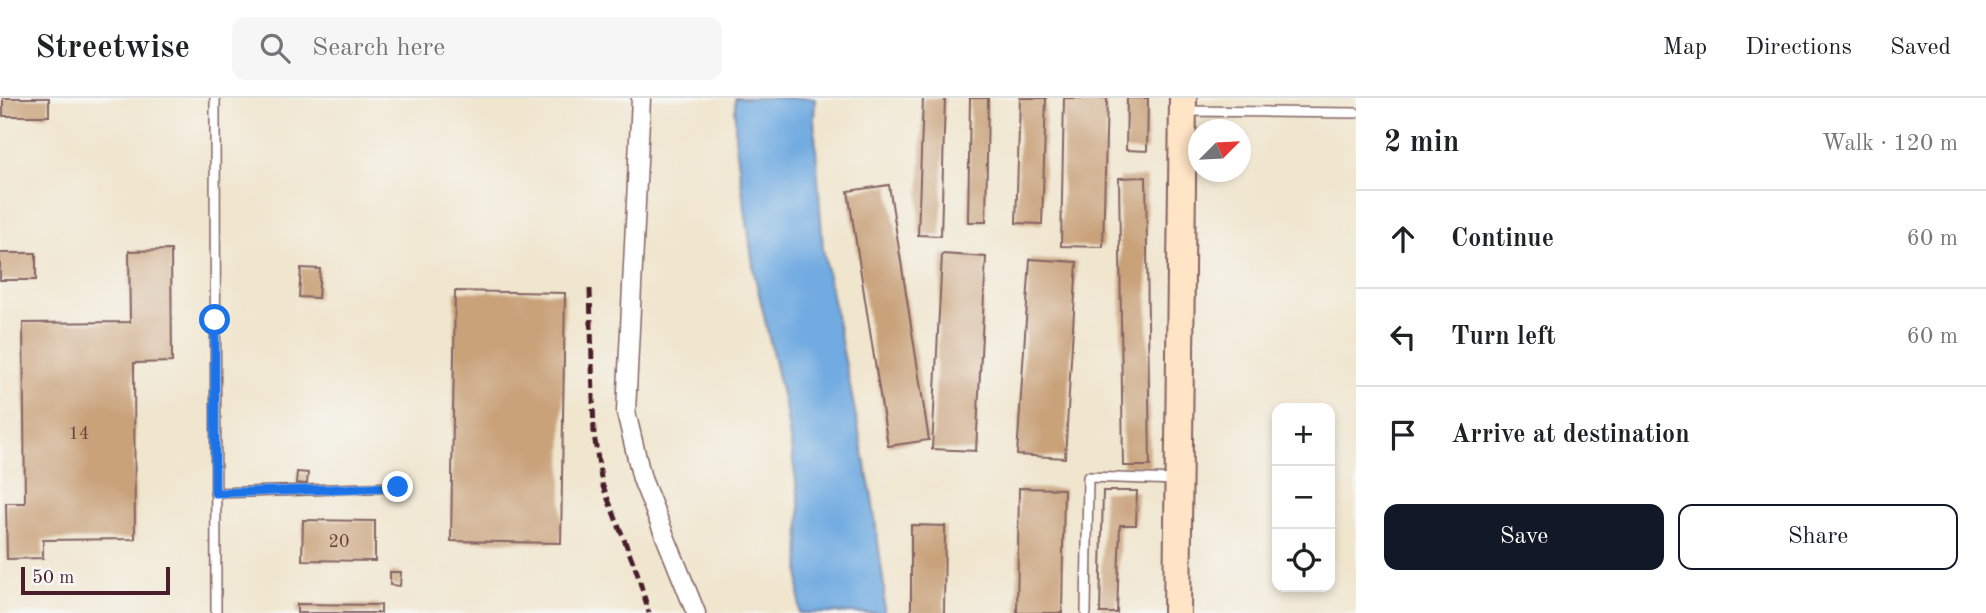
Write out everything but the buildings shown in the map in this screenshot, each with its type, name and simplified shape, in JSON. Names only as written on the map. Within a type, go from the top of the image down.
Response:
[{"type":"street","points":[[641,98],[626,412],[642,479],[696,613]]},
{"type":"street","points":[[1177,613],[1183,105]]},
{"type":"lane","points":[[215,98],[216,613]]},
{"type":"lane","points":[[1183,105],[1356,113]]},
{"type":"lane","points":[[1086,613],[1088,477],[1179,480]]},
{"type":"lane","points":[[215,493],[398,487]]},
{"type":"water","points":[[735,98],[815,98],[814,120],[823,250],[872,498],[884,587],[884,613],[799,613],[800,508],[786,412],[754,272],[735,138]]},
{"type":"railway","points":[[590,289],[594,435],[602,484],[637,572],[649,613]]},
{"type":"route","points":[[215,320],[215,493],[398,487]]}]
